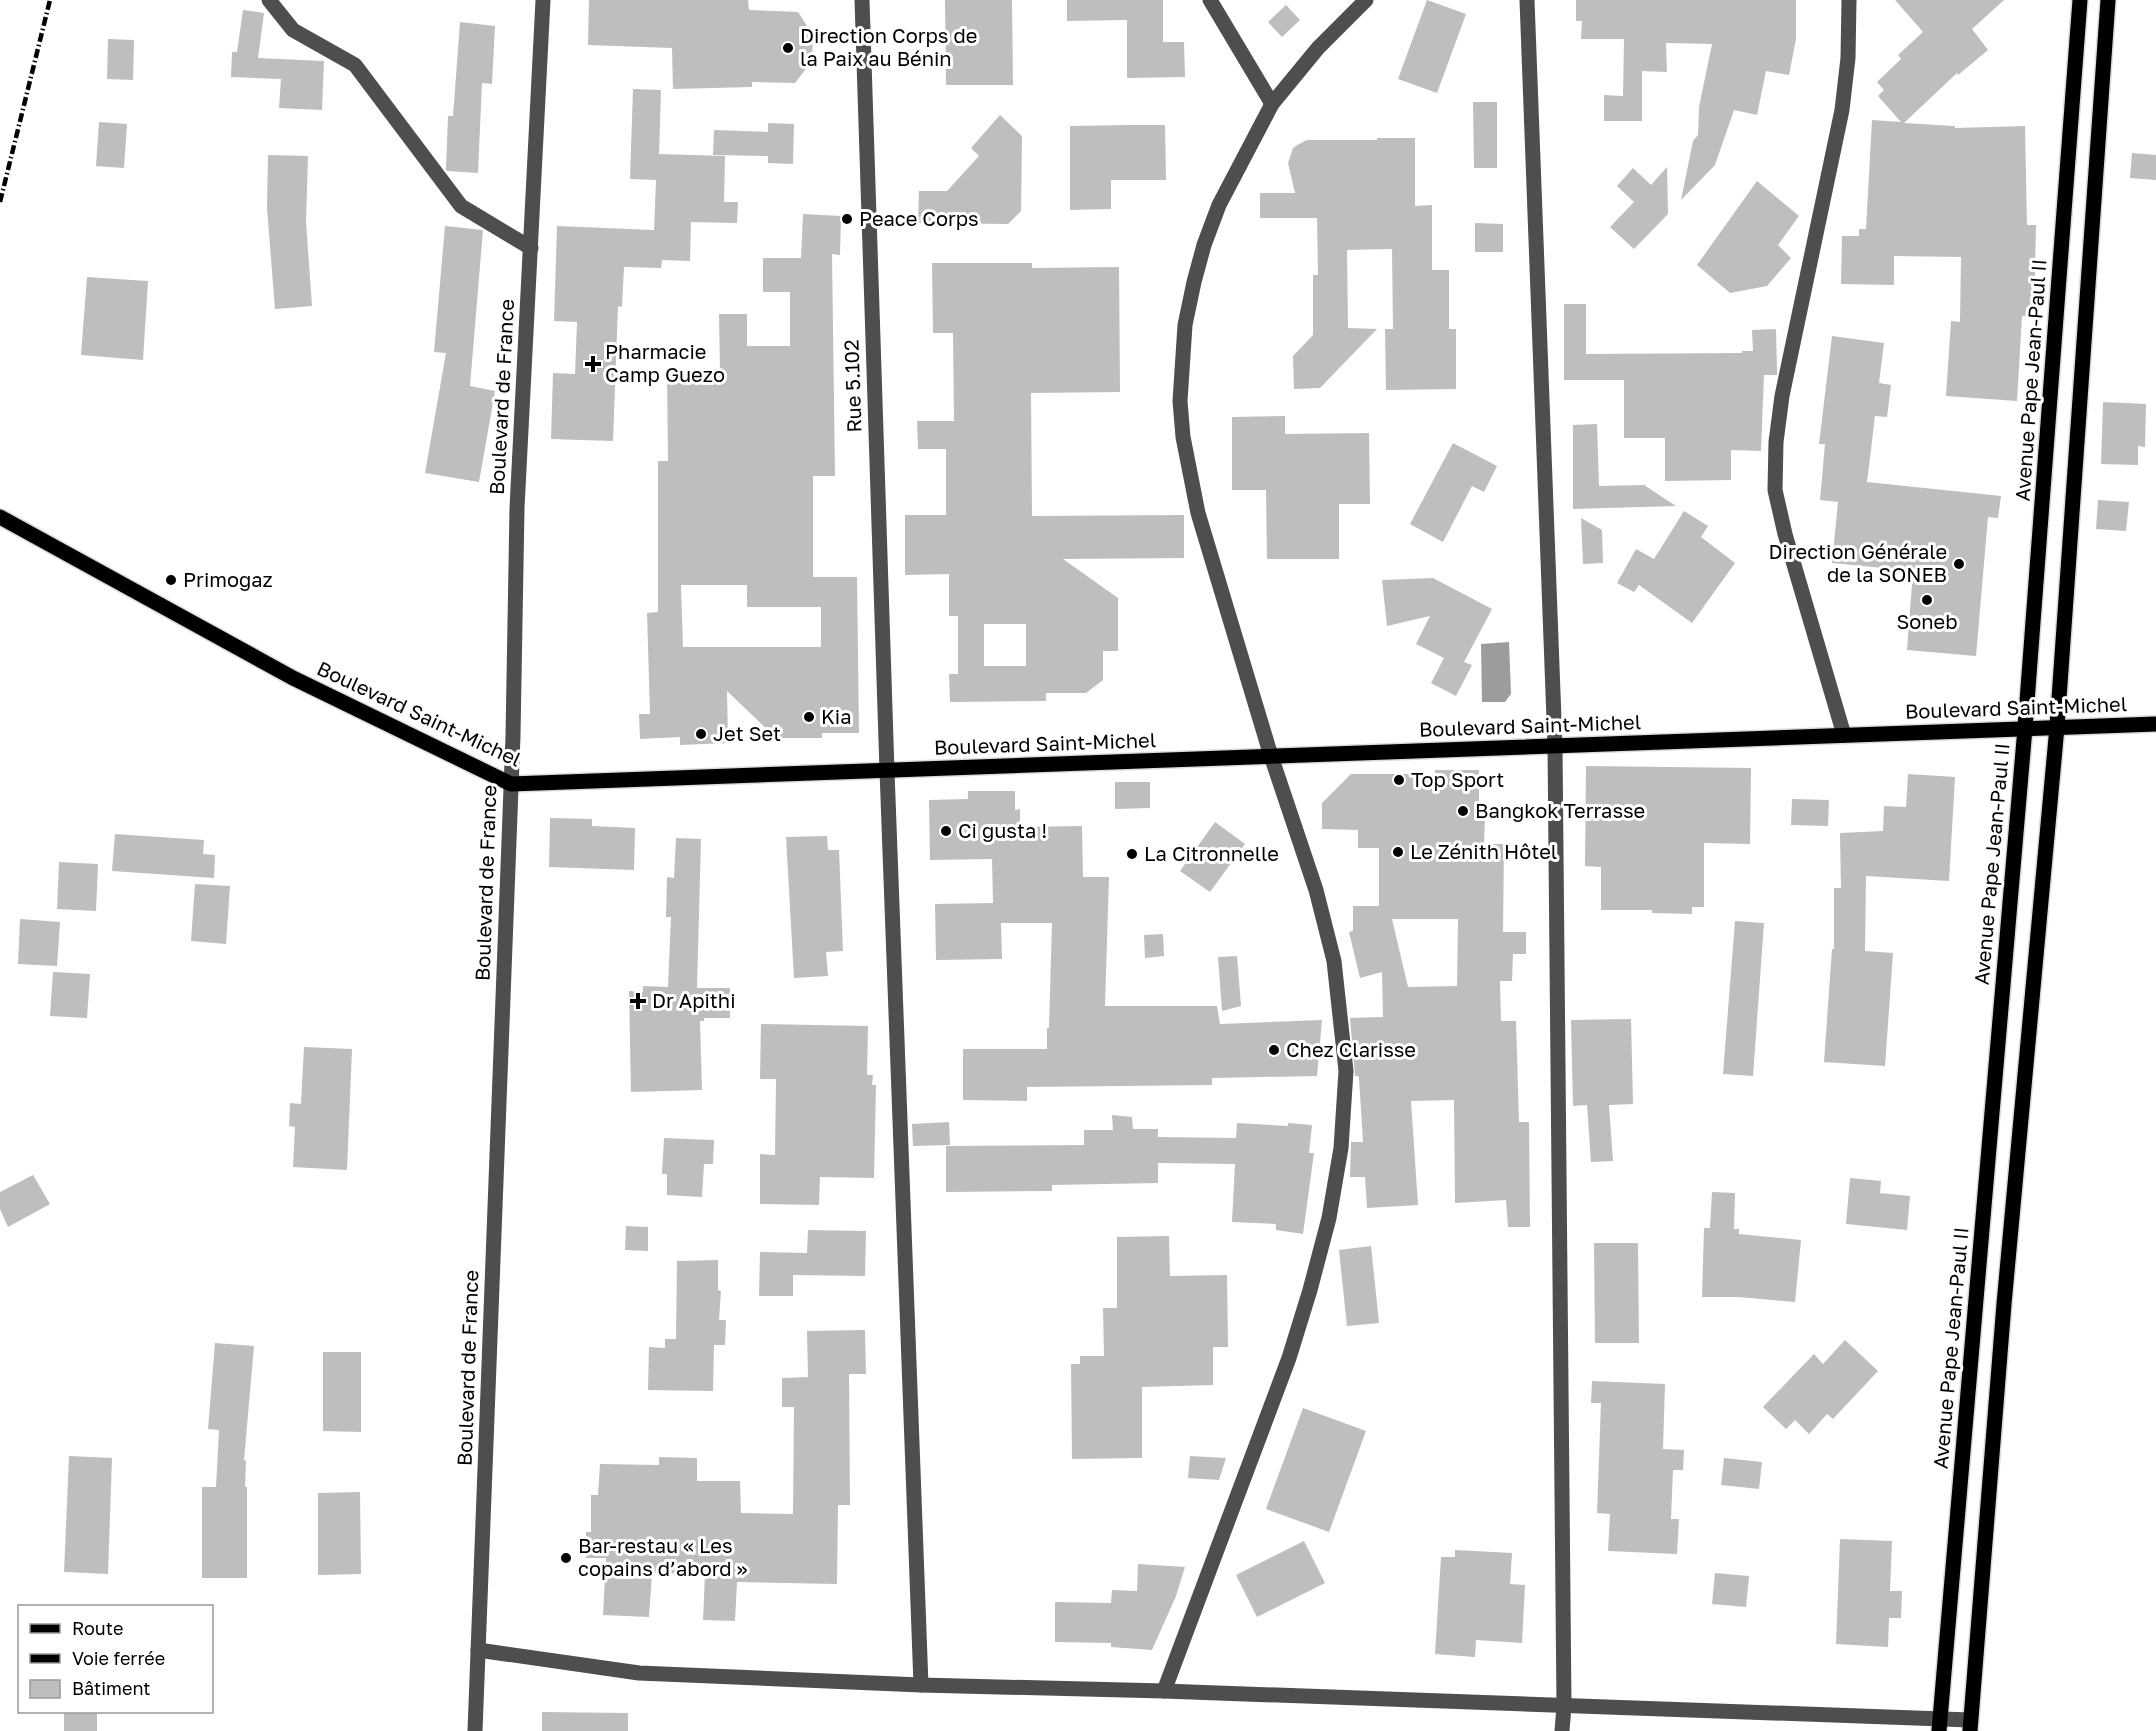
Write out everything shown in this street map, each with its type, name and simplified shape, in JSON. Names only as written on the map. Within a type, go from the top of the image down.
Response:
[{"type":"main road","name":"Avenue Pape Jean-Paul II","points":[[1940,1725],[2025,728],[2080,0]]},
{"type":"main road","points":[[1970,1726],[2004,1304],[2057,727],[2108,0]]},
{"type":"main road","name":"Boulevard Saint-Michel","points":[[0,517],[293,678],[510,784],[2156,724]]},
{"type":"street","points":[[269,0],[293,30],[355,65],[461,206],[531,248]]},
{"type":"street","name":"Boulevard de France","points":[[475,1731],[518,508],[543,0]]},
{"type":"street","name":"Rue 5.102","points":[[862,0],[887,771],[921,1685]]},
{"type":"street","points":[[1210,0],[1272,104]]},
{"type":"street","points":[[1164,1691],[1289,1358],[1310,1290],[1329,1218],[1341,1148],[1346,1071],[1334,961],[1316,890],[1271,756],[1198,513],[1183,437],[1180,401],[1185,325],[1204,245],[1219,205],[1272,104],[1318,48],[1366,0]]},
{"type":"street","points":[[1527,0],[1555,746],[1564,1706],[1562,1731]]},
{"type":"street","points":[[1844,735],[1785,534],[1776,490],[1776,442],[1782,396],[1842,110],[1848,58],[1849,0]]},
{"type":"street","points":[[478,1650],[639,1673],[921,1685],[1164,1691],[1564,1706],[1970,1726]]},
{"type":"shaded area","points":[[1509,642],[1511,694],[1505,702],[1482,702],[1481,644]]},
{"type":"building","points":[[589,0],[748,0],[749,10],[798,12],[813,35],[812,61],[795,83],[752,82],[752,87],[673,89],[672,48],[588,45]]},
{"type":"building","points":[[945,0],[1012,0],[1013,85],[946,85]]},
{"type":"building","points":[[1067,0],[1163,0],[1163,42],[1184,42],[1185,77],[1127,78],[1127,20],[1067,21]]},
{"type":"building","points":[[1427,0],[1466,14],[1437,93],[1398,79]]},
{"type":"building","points":[[1576,0],[1796,0],[1796,39],[1789,75],[1766,71],[1757,115],[1734,110],[1715,165],[1681,200],[1693,141],[1698,135],[1699,107],[1712,44],[1666,43],[1667,72],[1642,71],[1642,121],[1604,121],[1604,95],[1623,96],[1624,39],[1581,39],[1582,21],[1576,21]]},
{"type":"building","points":[[1895,0],[2004,0],[1972,29],[1988,50],[1958,75],[1957,73],[1904,123],[1955,126],[1955,128],[2025,126],[2027,225],[2036,225],[2034,316],[2022,316],[2017,401],[1946,396],[1951,321],[1960,322],[1961,257],[1894,256],[1894,285],[1841,284],[1842,236],[1859,236],[1859,229],[1866,229],[1872,120],[1901,122],[1878,96],[1884,90],[1877,82],[1901,59],[1898,55],[1923,32]]},
{"type":"building","points":[[1286,5],[1300,20],[1282,37],[1268,22]]},
{"type":"building","points":[[243,10],[264,13],[258,58],[324,61],[322,110],[279,108],[281,79],[231,77],[232,52],[237,52]]},
{"type":"building","points":[[460,22],[495,26],[492,84],[482,83],[478,173],[447,171],[446,169],[448,116],[453,116]]},
{"type":"building","points":[[108,39],[134,40],[133,80],[107,79]]},
{"type":"building","points":[[633,89],[661,90],[659,154],[725,156],[724,202],[738,202],[737,223],[691,222],[690,261],[662,260],[661,268],[624,267],[622,307],[618,306],[613,441],[551,439],[553,373],[575,374],[577,322],[554,321],[557,226],[654,230],[656,180],[630,179]]},
{"type":"building","points":[[1473,102],[1497,102],[1497,168],[1474,168]]},
{"type":"building","points":[[1000,115],[1022,136],[1021,211],[1008,224],[918,223],[919,191],[947,191],[979,156],[971,148]]},
{"type":"building","points":[[99,122],[127,124],[124,168],[96,166]]},
{"type":"building","points":[[768,123],[794,124],[793,164],[768,163],[768,156],[713,155],[714,130],[768,132]]},
{"type":"building","points":[[1165,125],[1166,180],[1111,180],[1111,209],[1070,210],[1070,126]]},
{"type":"building","points":[[1377,138],[1415,138],[1415,206],[1432,205],[1432,270],[1449,270],[1449,329],[1456,329],[1456,389],[1386,390],[1385,329],[1393,329],[1392,249],[1347,250],[1348,328],[1377,329],[1320,388],[1294,389],[1293,356],[1313,335],[1313,275],[1318,275],[1317,218],[1260,218],[1260,193],[1295,193],[1288,163],[1293,148],[1307,140],[1377,140]]},
{"type":"building","points":[[2132,153],[2156,155],[2156,180],[2130,178]]},
{"type":"building","points":[[268,155],[308,156],[306,222],[312,306],[275,309],[267,208]]},
{"type":"building","points":[[1667,167],[1668,214],[1634,249],[1610,227],[1634,202],[1617,186],[1633,168],[1651,185]]},
{"type":"building","points":[[1757,181],[1799,216],[1778,245],[1791,258],[1767,286],[1730,293],[1697,265]]},
{"type":"building","points":[[803,214],[841,216],[840,255],[832,254],[835,476],[813,476],[813,577],[857,577],[859,733],[822,733],[822,738],[776,738],[727,691],[728,743],[680,745],[680,737],[640,739],[639,714],[650,714],[647,613],[658,612],[658,461],[668,461],[667,372],[720,372],[719,314],[747,314],[747,346],[790,346],[790,292],[763,292],[763,258],[801,258]],"holes":[[[681,585],[747,585],[747,607],[821,607],[821,647],[683,647]]]},
{"type":"building","points":[[1475,223],[1503,224],[1503,252],[1475,252]]},
{"type":"building","points":[[445,226],[483,230],[470,386],[495,391],[479,482],[425,473],[446,353],[434,352]]},
{"type":"building","points":[[932,263],[1032,263],[1032,268],[1119,267],[1120,392],[1031,393],[1032,516],[1184,515],[1184,558],[1063,559],[1118,598],[1118,651],[1103,651],[1103,680],[1086,693],[1046,693],[1046,701],[950,702],[949,674],[958,674],[958,616],[949,616],[949,574],[905,575],[905,515],[946,515],[946,449],[918,449],[917,421],[954,421],[953,333],[933,333]],"holes":[[[984,624],[1026,624],[1026,666],[984,666]]]},
{"type":"building","points":[[87,277],[148,281],[143,360],[81,355]]},
{"type":"building","points":[[1564,304],[1586,304],[1586,354],[1742,353],[1742,351],[1753,351],[1752,330],[1776,329],[1777,375],[1764,375],[1761,451],[1731,450],[1731,480],[1665,481],[1665,438],[1624,438],[1624,380],[1564,380]]},
{"type":"building","points":[[1832,336],[1884,343],[1879,383],[1891,385],[1887,417],[1875,416],[1867,482],[2001,496],[1998,518],[1988,517],[1976,656],[1907,650],[1913,571],[1832,563],[1838,502],[1820,500],[1825,444],[1819,444]]},
{"type":"building","points":[[2103,402],[2146,404],[2145,447],[2138,446],[2138,465],[2101,464]]},
{"type":"building","points":[[1285,416],[1285,434],[1369,433],[1370,504],[1339,504],[1339,559],[1267,559],[1266,490],[1232,490],[1232,417]]},
{"type":"building","points":[[1597,424],[1599,486],[1644,485],[1676,506],[1573,509],[1573,425]]},
{"type":"building","points":[[1453,443],[1497,466],[1484,492],[1472,486],[1443,542],[1410,524]]},
{"type":"building","points":[[2098,500],[2129,502],[2126,531],[2096,529]]},
{"type":"building","points":[[1684,511],[1708,526],[1701,537],[1735,563],[1692,623],[1639,585],[1634,592],[1617,583],[1636,549],[1654,559]]},
{"type":"building","points":[[1581,518],[1602,530],[1603,563],[1583,564]]},
{"type":"building","points":[[1433,578],[1492,609],[1464,662],[1472,665],[1456,696],[1431,683],[1444,658],[1416,644],[1430,616],[1387,626],[1382,580]]},
{"type":"building","points":[[1586,766],[1751,768],[1750,844],[1704,843],[1704,907],[1692,907],[1692,914],[1652,913],[1652,910],[1601,910],[1601,867],[1585,866]]},
{"type":"building","points":[[1435,770],[1479,770],[1479,817],[1485,817],[1484,844],[1504,844],[1503,932],[1526,932],[1526,954],[1513,954],[1512,981],[1500,981],[1501,1021],[1516,1021],[1519,1122],[1529,1122],[1530,1227],[1508,1227],[1506,1200],[1455,1203],[1454,1100],[1411,1101],[1418,1205],[1367,1208],[1365,1177],[1350,1177],[1351,1142],[1363,1142],[1359,1078],[1355,1076],[1350,1018],[1383,1017],[1382,972],[1360,978],[1349,932],[1353,931],[1353,906],[1379,906],[1379,848],[1358,848],[1358,830],[1322,829],[1322,803],[1351,774],[1435,774]],"holes":[[[1392,919],[1458,919],[1457,986],[1408,987]]]},
{"type":"building","points":[[1908,774],[1955,777],[1949,881],[1866,876],[1865,951],[1893,953],[1885,1066],[1824,1062],[1832,949],[1834,949],[1834,888],[1841,888],[1840,833],[1883,831],[1884,806],[1906,807]]},
{"type":"building","points":[[1115,782],[1150,782],[1150,808],[1115,809]]},
{"type":"building","points":[[968,791],[1015,791],[1015,810],[1020,809],[1020,827],[1082,826],[1083,877],[1109,877],[1105,1006],[1217,1006],[1220,1024],[1322,1020],[1317,1076],[1212,1078],[1212,1085],[1027,1087],[1027,1101],[963,1100],[963,1049],[1047,1049],[1052,923],[1001,923],[1002,959],[936,960],[935,904],[993,903],[992,859],[930,860],[929,800],[968,799]]},
{"type":"building","points":[[1792,799],[1829,800],[1828,826],[1791,825]]},
{"type":"building","points":[[550,818],[592,819],[592,826],[635,828],[634,870],[549,867]]},
{"type":"building","points":[[1215,822],[1245,844],[1210,892],[1180,871]]},
{"type":"building","points":[[115,834],[204,840],[203,854],[215,855],[214,878],[112,871]]},
{"type":"building","points":[[827,836],[828,850],[839,850],[843,951],[826,952],[828,976],[794,978],[786,837]]},
{"type":"building","points":[[676,838],[701,839],[697,988],[730,988],[730,1018],[704,1018],[704,1021],[700,1021],[702,1090],[631,1092],[629,991],[643,992],[643,986],[668,987],[671,917],[666,917],[667,877],[674,878]]},
{"type":"building","points":[[59,862],[98,864],[96,911],[57,909]]},
{"type":"building","points":[[195,884],[230,886],[226,944],[191,941]]},
{"type":"building","points":[[20,919],[60,922],[57,966],[18,964]]},
{"type":"building","points":[[1735,921],[1764,923],[1753,1076],[1723,1074]]},
{"type":"building","points":[[1163,934],[1164,956],[1145,958],[1144,935]]},
{"type":"building","points":[[1237,956],[1241,1006],[1222,1011],[1218,957]]},
{"type":"building","points":[[53,972],[90,974],[87,1018],[50,1016]]},
{"type":"building","points":[[1631,1019],[1633,1104],[1609,1105],[1613,1161],[1591,1162],[1587,1105],[1573,1106],[1571,1020]]},
{"type":"building","points":[[761,1024],[868,1026],[867,1075],[873,1075],[872,1085],[876,1085],[874,1178],[820,1177],[819,1205],[760,1204],[760,1154],[775,1155],[776,1079],[760,1079]]},
{"type":"building","points":[[304,1047],[352,1049],[347,1170],[293,1167],[295,1127],[289,1126],[290,1103],[301,1104]]},
{"type":"building","points":[[1112,1115],[1132,1117],[1133,1129],[1158,1129],[1158,1137],[1236,1138],[1237,1123],[1312,1125],[1309,1153],[1314,1153],[1303,1234],[1276,1230],[1276,1224],[1232,1222],[1235,1164],[1158,1163],[1158,1183],[1052,1185],[1052,1191],[946,1192],[946,1146],[1084,1145],[1084,1130],[1113,1130]]},
{"type":"building","points":[[949,1122],[950,1145],[913,1146],[912,1124]]},
{"type":"building","points":[[664,1138],[714,1140],[713,1164],[704,1164],[702,1197],[667,1195],[667,1174],[662,1174]]},
{"type":"building","points":[[33,1175],[50,1204],[8,1227],[0,1209],[0,1192]]},
{"type":"building","points":[[1850,1178],[1881,1181],[1880,1193],[1910,1196],[1907,1230],[1846,1224]]},
{"type":"building","points":[[1712,1192],[1735,1193],[1734,1229],[1739,1229],[1739,1234],[1801,1240],[1795,1302],[1738,1297],[1702,1297],[1704,1228],[1710,1228]]},
{"type":"building","points":[[626,1226],[648,1227],[648,1251],[625,1250]]},
{"type":"building","points":[[808,1230],[866,1231],[865,1276],[793,1275],[793,1296],[759,1296],[760,1252],[807,1253]]},
{"type":"building","points":[[1169,1236],[1170,1276],[1227,1275],[1228,1347],[1213,1347],[1213,1385],[1142,1387],[1142,1458],[1072,1459],[1071,1364],[1080,1364],[1080,1356],[1104,1356],[1103,1308],[1117,1308],[1117,1237]]},
{"type":"building","points":[[1594,1243],[1638,1243],[1639,1343],[1595,1343]]},
{"type":"building","points":[[1371,1246],[1379,1323],[1347,1326],[1339,1250]]},
{"type":"building","points":[[718,1260],[718,1290],[721,1291],[719,1320],[726,1320],[725,1345],[714,1345],[713,1391],[648,1390],[649,1347],[665,1348],[665,1339],[676,1339],[677,1261]]},
{"type":"building","points":[[865,1330],[866,1374],[849,1374],[850,1505],[838,1505],[837,1584],[737,1582],[735,1621],[703,1620],[705,1574],[652,1573],[649,1617],[603,1615],[606,1558],[586,1558],[586,1532],[591,1532],[591,1495],[598,1495],[600,1464],[659,1465],[659,1457],[697,1458],[697,1481],[740,1481],[741,1513],[793,1514],[794,1407],[782,1407],[782,1378],[808,1377],[807,1331]]},
{"type":"building","points":[[1845,1340],[1878,1371],[1833,1419],[1827,1414],[1809,1434],[1795,1420],[1786,1429],[1763,1407],[1814,1354],[1823,1364]]},
{"type":"building","points":[[215,1343],[254,1346],[244,1460],[246,1461],[245,1487],[247,1487],[247,1578],[202,1578],[202,1487],[216,1487],[219,1430],[208,1429]]},
{"type":"building","points":[[323,1352],[361,1352],[361,1432],[323,1431]]},
{"type":"building","points":[[1592,1381],[1665,1384],[1663,1449],[1684,1450],[1683,1470],[1673,1470],[1671,1519],[1679,1519],[1677,1554],[1608,1551],[1610,1514],[1597,1513],[1601,1403],[1591,1403]]},
{"type":"building","points":[[1303,1408],[1366,1431],[1329,1532],[1266,1509]]},
{"type":"building","points":[[69,1456],[112,1458],[108,1574],[64,1572]]},
{"type":"building","points":[[1190,1456],[1226,1458],[1219,1480],[1188,1478]]},
{"type":"building","points":[[1724,1458],[1762,1462],[1759,1489],[1721,1485]]},
{"type":"building","points":[[360,1492],[361,1574],[318,1575],[318,1493]]},
{"type":"building","points":[[1840,1539],[1892,1541],[1890,1591],[1902,1591],[1901,1618],[1889,1618],[1888,1647],[1836,1644]]},
{"type":"building","points":[[1304,1541],[1325,1583],[1257,1617],[1236,1575]]},
{"type":"building","points":[[1455,1550],[1512,1553],[1510,1584],[1525,1585],[1522,1643],[1476,1640],[1475,1657],[1435,1654],[1441,1557],[1455,1557]]},
{"type":"building","points":[[1138,1564],[1185,1567],[1176,1596],[1152,1650],[1111,1647],[1111,1643],[1055,1642],[1055,1602],[1111,1603],[1112,1590],[1137,1591]]},
{"type":"building","points":[[1715,1573],[1749,1576],[1746,1607],[1712,1604]]},
{"type":"building","points":[[542,1712],[628,1713],[628,1731],[542,1731]]},
{"type":"building","points":[[64,1713],[97,1713],[97,1731],[64,1731]]},
{"type":"railway","points":[[0,202],[50,0]]},
{"type":"place","name":"Direction Corps de la Paix au Bénin","points":[[788,48]]},
{"type":"place","name":"Peace Corps","points":[[847,219]]},
{"type":"place","name":"Pharmacie Camp Guezo","points":[[593,364]]},
{"type":"place","name":"Direction Générale de la SONEB","points":[[1959,564]]},
{"type":"place","name":"Primogaz","points":[[171,580]]},
{"type":"place","name":"Soneb","points":[[1927,600]]},
{"type":"place","name":"Kia","points":[[809,717]]},
{"type":"place","name":"Jet Set","points":[[701,734]]},
{"type":"place","name":"Top Sport","points":[[1399,780]]},
{"type":"place","name":"Bangkok Terrasse","points":[[1463,811]]},
{"type":"place","name":"Ci gusta !","points":[[946,831]]},
{"type":"place","name":"Le Zénith Hôtel","points":[[1398,852]]},
{"type":"place","name":"La Citronnelle","points":[[1132,854]]},
{"type":"place","name":"Dr Apithi","points":[[638,1001]]},
{"type":"place","name":"Chez Clarisse","points":[[1274,1050]]},
{"type":"place","name":"Bar-restau « Les copains d’abord »","points":[[566,1558]]}]
